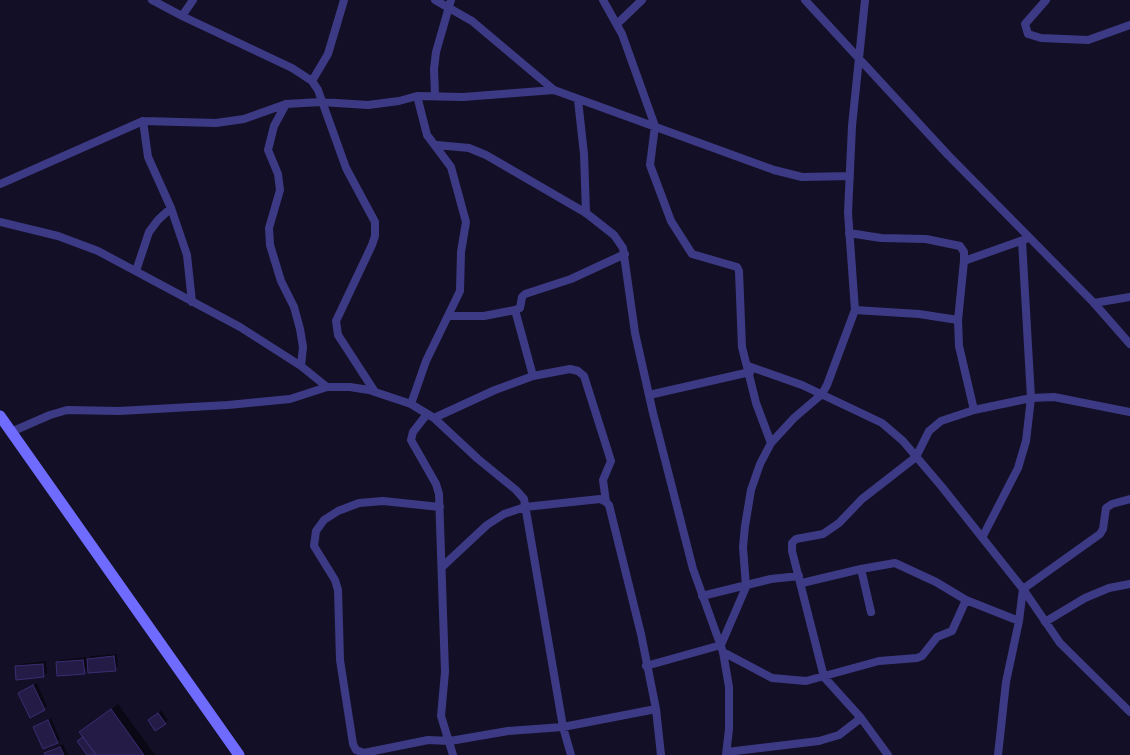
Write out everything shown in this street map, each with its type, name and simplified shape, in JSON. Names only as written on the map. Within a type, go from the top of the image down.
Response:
[{"type":"main road","points":[[0,416],[239,755]]},
{"type":"street","points":[[152,0],[292,68],[312,81],[318,90],[346,168],[375,222],[375,236],[372,245],[336,321],[338,334],[375,392]]},
{"type":"street","points":[[182,16],[193,0]]},
{"type":"street","points":[[312,81],[328,54],[344,0]]},
{"type":"street","points":[[435,0],[450,3],[554,90],[774,170],[802,177],[850,176]]},
{"type":"street","points":[[603,0],[617,24],[655,126],[650,165],[671,221],[692,254],[737,267],[740,271],[741,330],[756,403],[771,443]]},
{"type":"street","points":[[617,24],[642,0]]},
{"type":"street","points":[[805,0],[1026,239],[1094,303],[1130,344]]},
{"type":"street","points":[[722,649],[746,587],[743,547],[751,490],[771,443],[794,418],[822,394],[833,371],[855,310],[849,233],[850,176],[854,102],[865,0]]},
{"type":"street","points":[[1046,0],[1025,24],[1028,34],[1041,38],[1088,40],[1130,25]]},
{"type":"street","points":[[435,95],[434,69],[436,52],[450,3]]},
{"type":"street","points":[[0,184],[143,121],[216,123],[232,121],[286,104],[321,102],[368,104],[399,101],[417,96],[463,97],[554,90]]},
{"type":"street","points":[[411,404],[426,361],[460,291],[461,252],[466,222],[451,167],[437,145],[427,135],[417,96]]},
{"type":"street","points":[[578,100],[584,154],[586,212]]},
{"type":"street","points":[[286,104],[274,126],[268,150],[278,174],[280,190],[269,228],[270,245],[281,281],[294,307],[300,329],[302,347],[301,366]]},
{"type":"street","points":[[143,121],[148,157],[171,208],[190,269],[192,302]]},
{"type":"street","points":[[437,145],[468,148],[486,155],[586,212],[614,235],[625,254],[635,333],[648,395],[693,569],[722,649],[728,687],[729,729],[727,753],[819,741],[839,735],[861,718]]},
{"type":"street","points":[[136,271],[149,232],[171,208]]},
{"type":"street","points":[[0,222],[58,236],[98,251],[240,327],[301,366],[327,387]]},
{"type":"street","points":[[849,233],[881,238],[926,239],[953,243],[960,246],[964,252],[964,261],[958,320],[959,346],[974,410]]},
{"type":"street","points":[[964,261],[1026,239]]},
{"type":"street","points":[[983,536],[1022,457],[1031,398],[1026,239]]},
{"type":"street","points":[[448,316],[484,316],[515,310],[520,308],[522,297],[525,294],[571,279],[625,254]]},
{"type":"street","points":[[1094,303],[1130,297]]},
{"type":"street","points":[[515,310],[532,376]]},
{"type":"street","points":[[855,310],[920,314],[958,320]]},
{"type":"street","points":[[453,755],[450,740],[441,716],[445,672],[440,507],[436,484],[411,440],[413,432],[431,416],[532,376],[570,369],[578,371],[584,376],[611,461],[603,480],[606,502]]},
{"type":"street","points":[[648,395],[749,369],[782,376],[882,422],[902,440],[983,536],[1023,589],[1060,643],[1130,712]]},
{"type":"street","points":[[11,432],[50,415],[67,410],[119,411],[228,405],[290,398],[327,387],[350,387],[375,392],[411,404],[431,416],[524,499],[563,727],[571,755]]},
{"type":"street","points":[[888,755],[861,718],[824,677],[792,543],[796,539],[823,534],[832,528],[862,499],[916,457],[929,431],[941,421],[974,410],[1031,398],[1054,397],[1130,412]]},
{"type":"street","points":[[442,567],[487,525],[504,514],[526,507],[600,499],[606,502],[609,505],[635,610],[656,709],[661,755]]},
{"type":"street","points":[[998,755],[1006,682],[1019,621],[1023,589],[1100,534],[1103,529],[1106,508],[1112,504],[1130,499]]},
{"type":"street","points":[[440,507],[383,500],[359,503],[338,511],[324,520],[316,531],[314,546],[335,580],[338,590],[340,660],[352,744],[356,750],[364,752],[414,742],[450,740],[508,730],[563,727],[656,709]]},
{"type":"street","points":[[702,596],[746,587],[771,579],[800,580],[895,563],[936,582],[966,600],[1019,621]]},
{"type":"street","points":[[861,569],[871,612]]},
{"type":"street","points":[[1044,622],[1085,598],[1109,588],[1130,584]]},
{"type":"street","points":[[646,666],[722,649],[772,678],[806,681],[878,661],[910,659],[922,656],[936,637],[952,632],[966,600]]},
{"type":"building","points":[[114,656],[116,671],[88,673],[87,659]]},
{"type":"building","points":[[83,660],[85,674],[57,676],[56,662]]},
{"type":"building","points":[[43,664],[44,677],[16,680],[15,666]]},
{"type":"building","points":[[33,685],[45,710],[30,718],[18,693]]},
{"type":"building","points":[[111,709],[144,755],[96,755],[79,732]]},
{"type":"building","points":[[158,713],[166,724],[155,731],[148,720]]},
{"type":"building","points":[[48,720],[58,743],[43,749],[33,727]]},
{"type":"building","points":[[83,737],[96,755],[87,755],[77,741]]},
{"type":"building","points":[[60,747],[64,755],[45,755],[44,753]]}]
